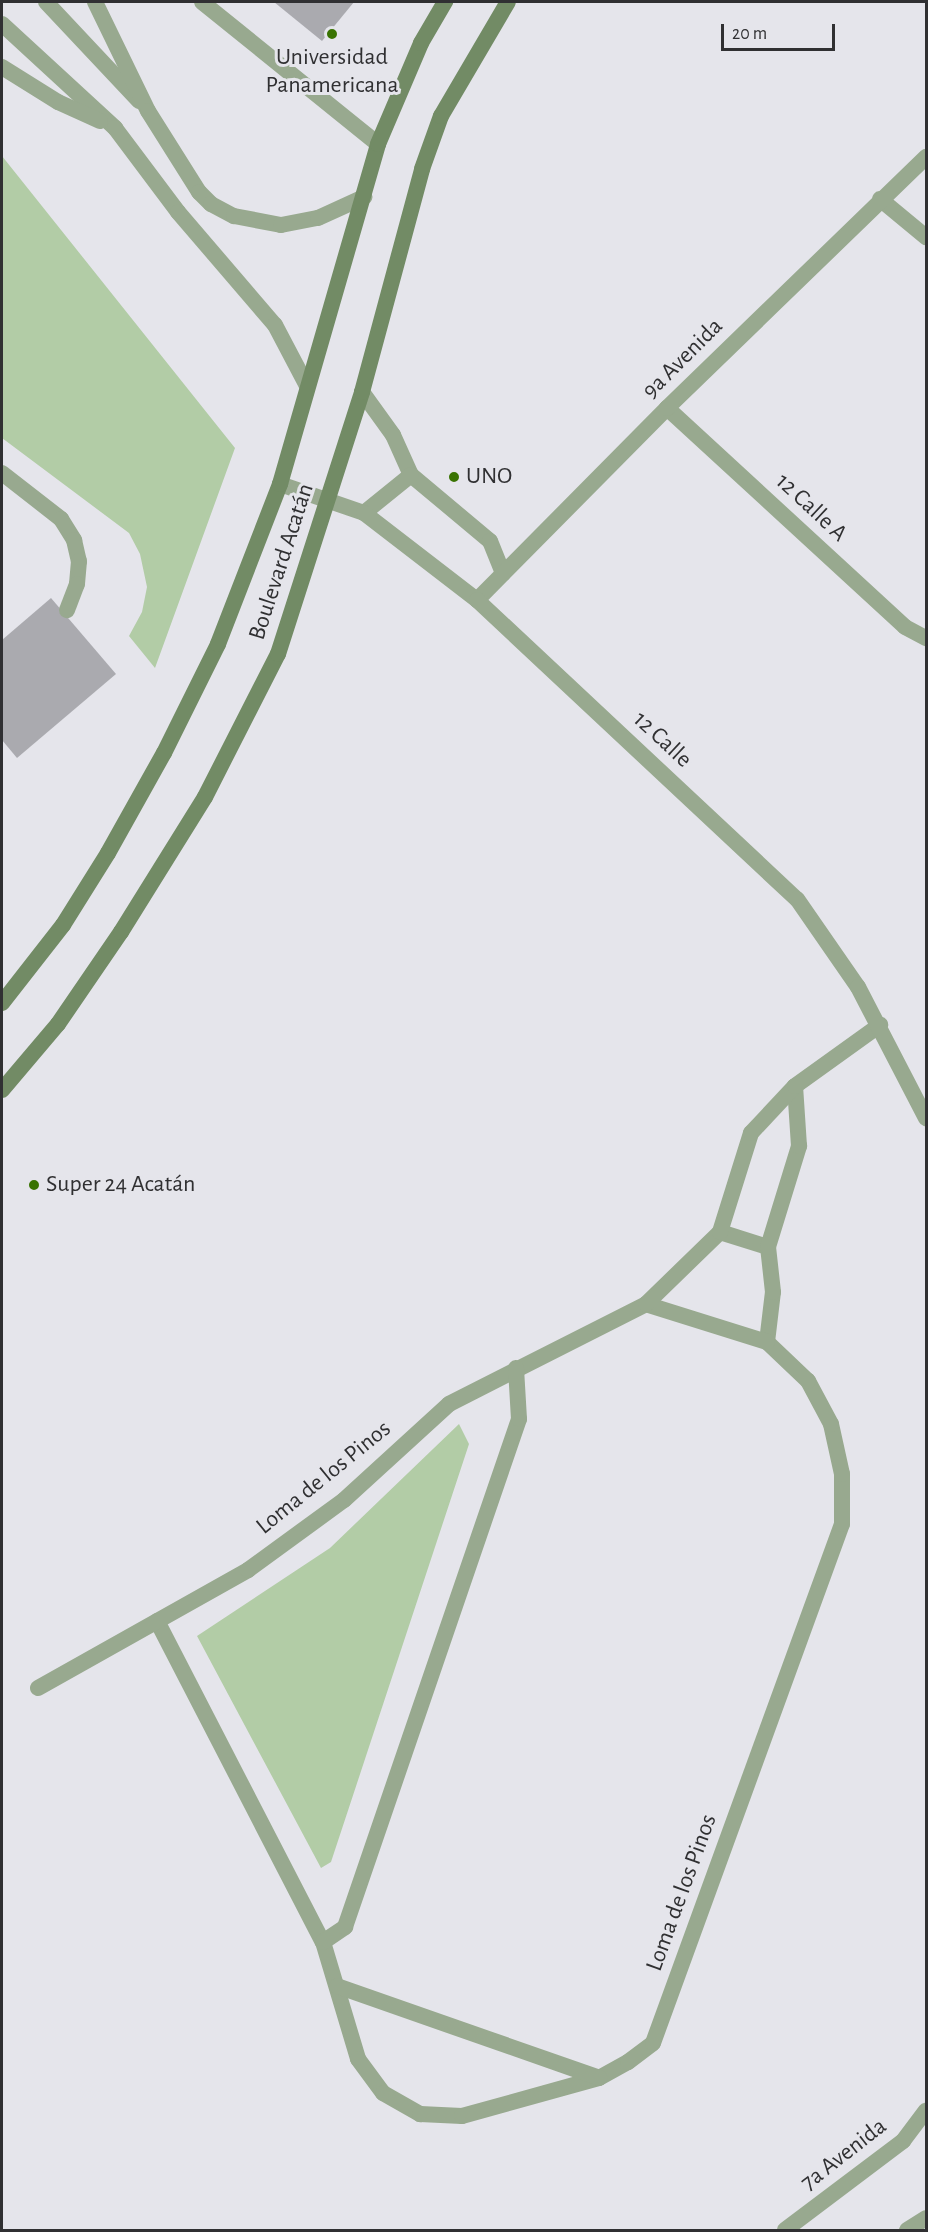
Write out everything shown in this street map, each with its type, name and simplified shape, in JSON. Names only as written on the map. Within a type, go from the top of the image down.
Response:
[{"type":"main road","name":"Boulevard Acatán","points":[[2,1003],[63,925],[164,753],[218,644],[280,484],[378,144],[421,43],[445,2]]},
{"type":"main road","name":"Boulevard Acatán","points":[[2,1090],[58,1024],[205,797],[278,654],[362,392],[422,169],[441,116],[508,2]]},
{"type":"street","points":[[46,2],[148,111]]},
{"type":"street","points":[[95,2],[148,111],[199,192],[234,216],[281,225],[318,218],[364,197]]},
{"type":"street","points":[[202,2],[378,144]]},
{"type":"street","points":[[2,24],[115,128],[171,204],[275,325],[307,386]]},
{"type":"street","points":[[2,67],[58,102],[115,128]]},
{"type":"street","name":"9a Avenida","points":[[477,600],[667,408],[880,199],[927,158]]},
{"type":"street","points":[[880,199],[927,237]]},
{"type":"street","points":[[362,392],[393,435],[411,475],[490,542],[503,574]]},
{"type":"street","name":"12 Calle A","points":[[667,408],[905,627],[927,638]]},
{"type":"street","points":[[2,473],[61,519],[74,540],[79,561],[77,584],[67,610]]},
{"type":"street","points":[[364,513],[411,475]]},
{"type":"street","name":"12 Calle","points":[[280,484],[364,513],[477,600],[797,899],[834,948],[880,1025],[927,1118]]},
{"type":"street","name":"Loma de los Pinos","points":[[38,1688],[248,1570],[344,1500],[448,1404],[646,1304],[720,1232],[751,1133],[795,1086],[880,1025]]},
{"type":"street","points":[[767,1342],[773,1292],[768,1247],[799,1146],[795,1086]]},
{"type":"street","points":[[720,1232],[768,1247]]},
{"type":"street","name":"Loma de los Pinos","points":[[157,1621],[323,1942],[358,2059],[369,2078],[400,2106],[420,2114],[462,2116],[599,2078],[653,2043],[842,1524],[842,1474],[831,1424],[808,1381],[767,1342],[646,1304]]},
{"type":"street","points":[[323,1942],[345,1926],[519,1419],[516,1368]]},
{"type":"street","points":[[336,1986],[599,2078]]},
{"type":"street","name":"7a Avenida","points":[[785,2230],[903,2141],[927,2111]]},
{"type":"street","points":[[907,2230],[927,2218]]},
{"type":"green space","points":[[2,156],[235,448],[155,668],[129,636],[142,612],[147,587],[140,554],[129,533],[2,438]]},
{"type":"green space","points":[[459,1424],[469,1444],[331,1862],[321,1868],[197,1636],[330,1548]]},
{"type":"building","points":[[274,2],[354,2],[322,41]]},
{"type":"building","points":[[51,598],[116,674],[17,758],[2,740],[2,640]]},
{"type":"place","name":"Universidad Panamericana","points":[[332,34]]},
{"type":"place","name":"UNO","points":[[454,477]]},
{"type":"place","name":"Super 24 Acatán","points":[[34,1185]]}]
